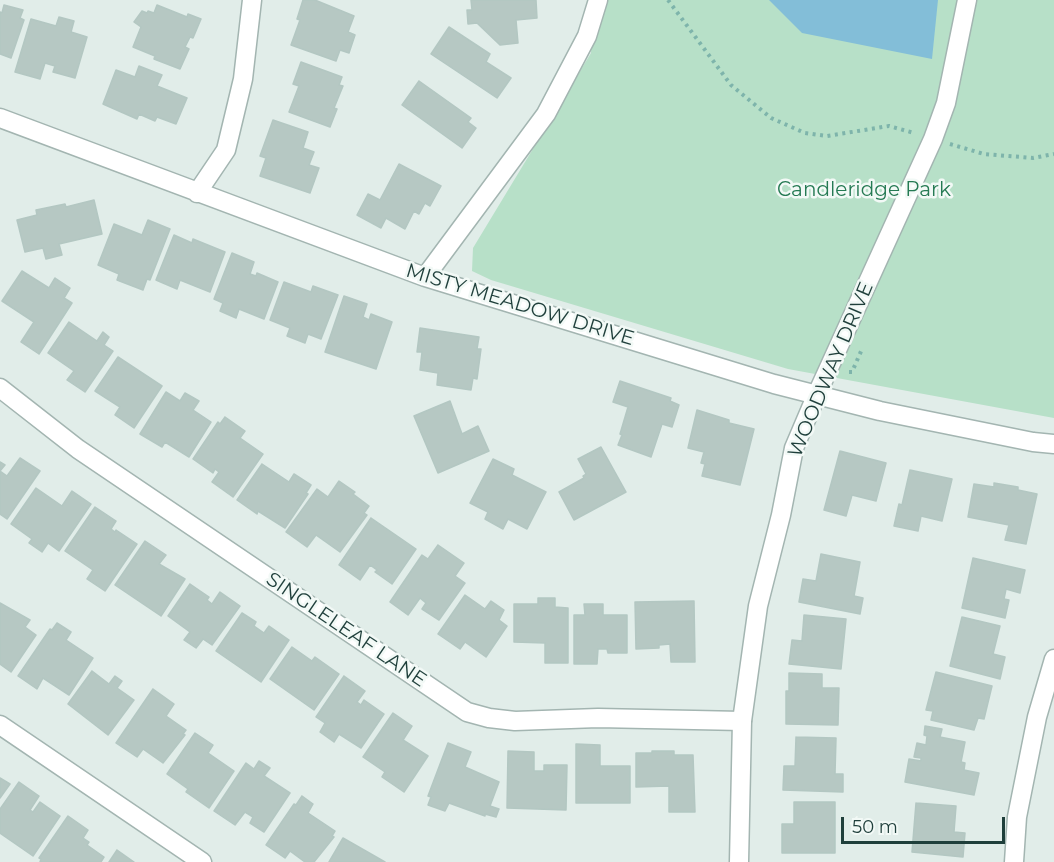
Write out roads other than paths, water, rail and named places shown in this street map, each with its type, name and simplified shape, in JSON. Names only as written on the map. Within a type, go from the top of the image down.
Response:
[{"type":"street","points":[[197,193],[226,150],[243,79],[252,0]]},
{"type":"street","points":[[425,277],[546,114],[587,36],[598,0]]},
{"type":"street","name":"WOODWAY DRIVE","points":[[739,862],[742,721],[758,606],[781,516],[794,448],[816,394],[933,139],[946,103],[966,3]]},
{"type":"street","name":"MISTY MEADOW DRIVE","points":[[0,118],[425,277],[774,384],[880,411],[1033,442],[1054,444]]},
{"type":"street","name":"SINGLELEAF LANE","points":[[0,388],[78,448],[467,712],[489,718],[515,721],[598,718],[742,721]]},
{"type":"street","points":[[1014,862],[1017,817],[1045,717],[1054,659]]},
{"type":"street","points":[[0,725],[202,862]]},
{"type":"water","points":[[769,0],[938,0],[932,59],[802,33]]},
{"type":"park label","name":"Candleridge Park","points":[[864,190]]}]
